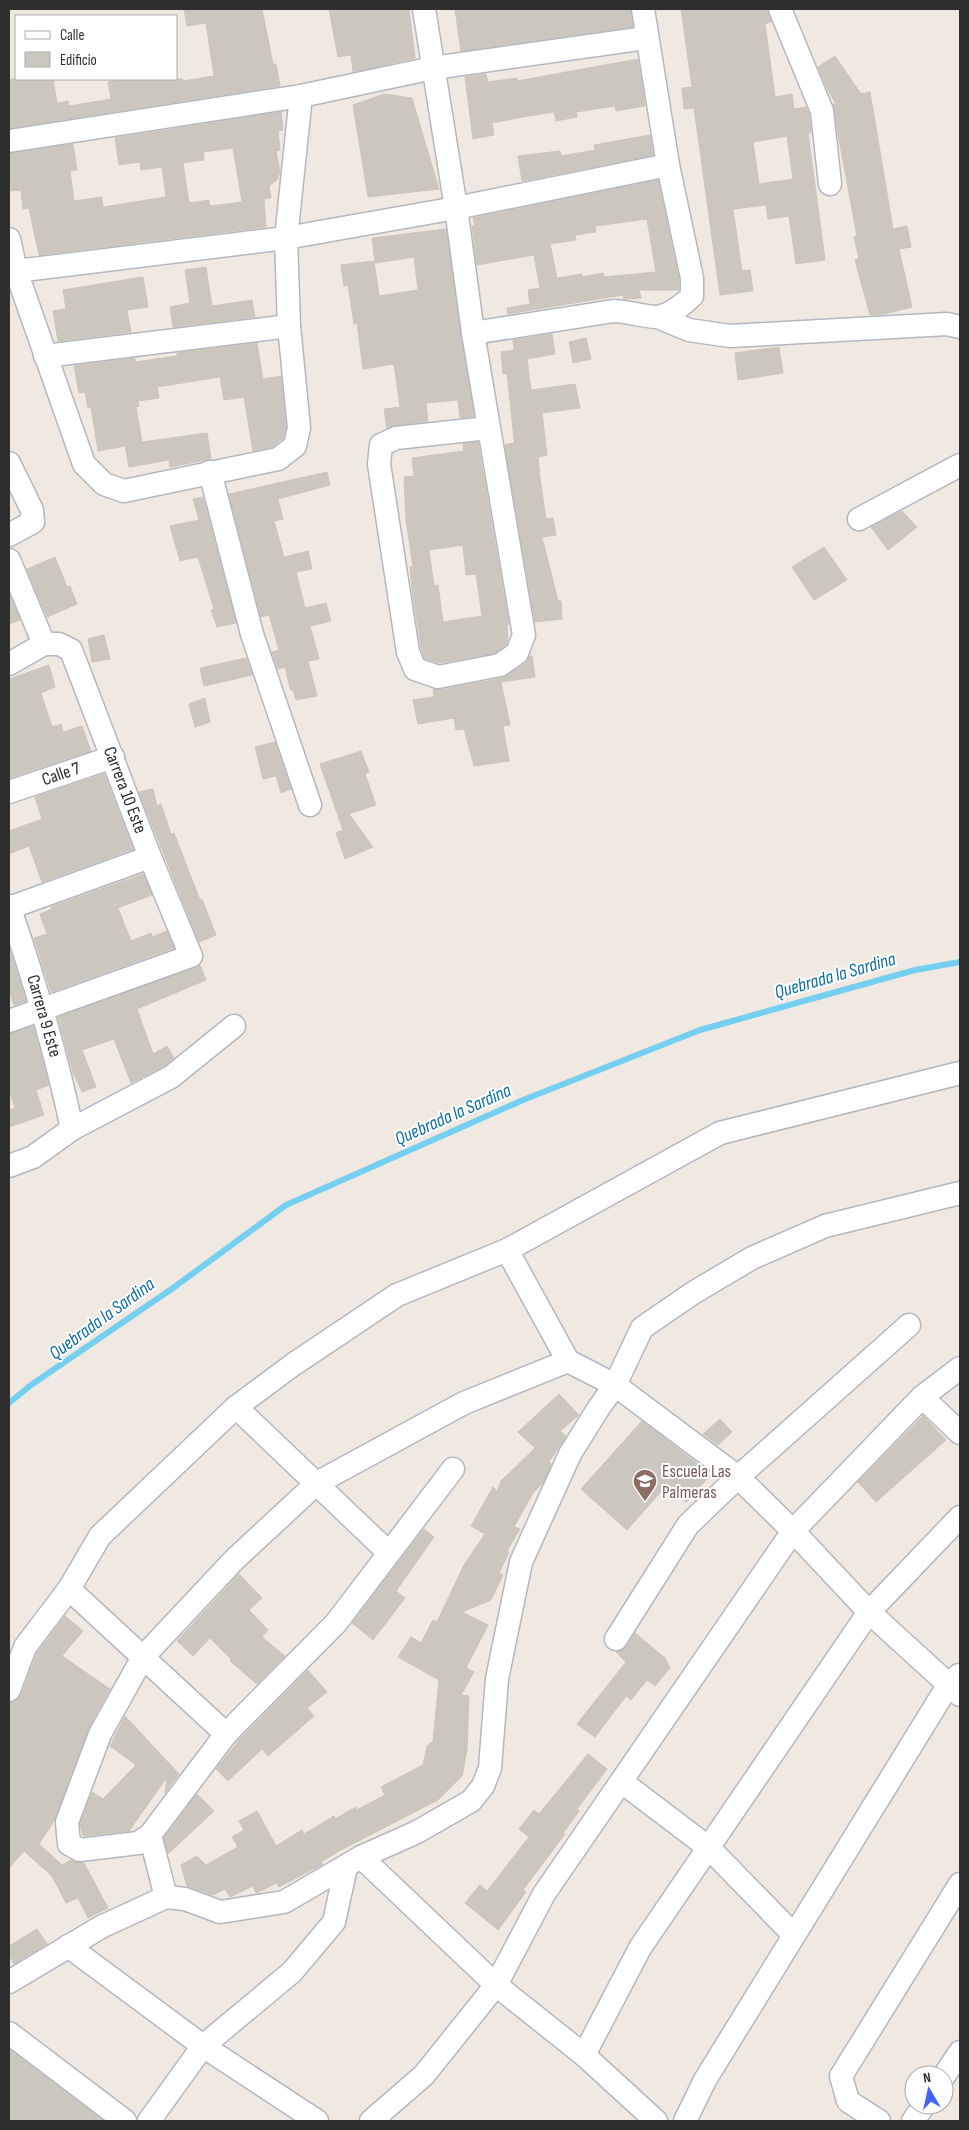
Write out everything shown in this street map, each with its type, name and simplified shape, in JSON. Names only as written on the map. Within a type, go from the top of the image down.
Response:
[{"type":"street","points":[[424,9],[456,208],[488,428],[524,635],[517,653],[500,665],[438,677],[415,669],[408,652],[379,464],[381,445],[396,438],[488,428]]},
{"type":"street","points":[[643,9],[646,38],[668,165],[692,278],[692,296],[684,304],[658,317]]},
{"type":"street","points":[[780,9],[822,111],[830,184]]},
{"type":"street","points":[[9,141],[301,96],[433,68],[646,38]]},
{"type":"street","points":[[9,239],[16,271],[44,356],[84,464],[104,484],[124,491],[278,459],[295,446],[299,428],[289,326],[286,238],[301,96]]},
{"type":"street","points":[[16,271],[286,238],[456,208],[668,165]]},
{"type":"street","points":[[473,333],[614,310],[632,311],[658,317],[689,330],[730,336],[947,324],[960,327]]},
{"type":"street","points":[[44,356],[289,326]]},
{"type":"street","points":[[9,463],[32,510],[33,522],[9,536]]},
{"type":"street","points":[[859,519],[960,465]]},
{"type":"street","points":[[210,472],[252,634],[310,805]]},
{"type":"street","points":[[9,560],[44,644],[9,664]]},
{"type":"street","name":"Carrera 10 Este","points":[[43,1008],[191,956],[150,857],[71,650],[59,644],[44,644]]},
{"type":"street","name":"Calle 7","points":[[9,792],[113,757]]},
{"type":"street","points":[[9,907],[150,857]]},
{"type":"street","name":"Carrera 9 Este","points":[[9,907],[43,1008],[62,1079],[72,1128]]},
{"type":"street","points":[[9,1021],[43,1008]]},
{"type":"street","points":[[9,1166],[33,1157],[72,1128],[171,1077],[234,1026]]},
{"type":"street","points":[[9,1690],[25,1647],[69,1589],[100,1536],[236,1407],[294,1364],[397,1296],[507,1250],[720,1133],[960,1073]]},
{"type":"street","points":[[9,1982],[68,1946],[128,1914],[166,1897],[185,1899],[220,1912],[284,1902],[353,1862],[417,1832],[471,1801],[483,1786],[490,1768],[497,1679],[521,1562],[570,1454],[598,1408],[615,1385],[642,1328],[693,1293],[752,1258],[825,1226],[960,1193]]},
{"type":"street","points":[[507,1250],[568,1361],[615,1385],[738,1477],[793,1530],[869,1612],[957,1684],[794,1935],[705,2080],[685,2121]]},
{"type":"street","points":[[616,1639],[688,1525],[738,1477],[909,1325]]},
{"type":"street","points":[[453,1469],[336,1622],[226,1734],[150,1835],[138,1843],[80,1850],[69,1844],[67,1822],[100,1734],[143,1657],[234,1560],[317,1483],[464,1403],[568,1361]]},
{"type":"street","points":[[371,2121],[424,2075],[496,1985],[544,1894],[793,1530],[922,1397],[960,1368]]},
{"type":"street","points":[[922,1397],[960,1432]]},
{"type":"street","points":[[236,1407],[389,1552]]},
{"type":"street","points":[[584,2055],[640,1948],[869,1612],[960,1517]]},
{"type":"street","points":[[69,1589],[226,1734]]},
{"type":"street","points":[[622,1782],[709,1848],[794,1935]]},
{"type":"street","points":[[150,1835],[166,1897]]},
{"type":"street","points":[[353,1862],[496,1985],[584,2055],[656,2121]]},
{"type":"street","points":[[149,2121],[202,2046],[292,1972],[334,1922],[353,1862]]},
{"type":"street","points":[[879,2121],[848,2101],[840,2076],[960,1884]]},
{"type":"street","points":[[68,1946],[202,2046],[317,2121]]},
{"type":"street","points":[[9,2033],[125,2121]]},
{"type":"street","points":[[951,2065],[960,2052]]},
{"type":"building","points":[[184,9],[262,9],[273,64],[276,64],[280,86],[9,128],[9,79],[53,80],[57,103],[68,101],[69,106],[111,99],[108,82],[178,79],[183,81],[214,76],[206,23],[187,26]]},
{"type":"building","points":[[329,9],[409,9],[415,58],[353,72],[351,55],[338,57]]},
{"type":"building","points":[[455,9],[630,9],[633,27],[461,51]]},
{"type":"building","points":[[681,9],[767,9],[771,22],[765,24],[775,97],[792,94],[794,109],[806,107],[809,114],[811,132],[808,133],[825,260],[796,264],[789,216],[768,219],[766,205],[733,209],[742,271],[750,270],[753,291],[720,295],[694,108],[684,109],[682,88],[692,87]],"holes":[[[787,136],[793,179],[759,184],[753,142]]]},
{"type":"building","points":[[835,56],[861,94],[870,92],[893,229],[907,226],[911,247],[899,249],[912,307],[884,314],[870,315],[855,260],[859,259],[854,237],[857,236],[833,104],[836,104],[818,67]]},
{"type":"building","points":[[638,59],[645,106],[616,111],[615,106],[576,112],[577,117],[556,121],[554,112],[523,117],[492,123],[494,135],[473,139],[465,77],[486,74],[488,82],[517,78],[517,81]]},
{"type":"building","points":[[384,94],[412,98],[439,189],[368,197],[353,105]]},
{"type":"building","points":[[281,112],[283,130],[278,131],[280,150],[276,151],[280,172],[277,180],[269,186],[271,198],[264,199],[266,227],[39,255],[29,208],[23,209],[21,190],[11,191],[9,154],[73,144],[77,170],[70,171],[74,201],[102,197],[103,207],[166,197],[162,167],[141,170],[140,162],[119,165],[115,138]],"holes":[[[233,148],[242,202],[210,206],[209,200],[189,203],[183,163],[204,160],[203,152]]]},
{"type":"building","points":[[650,135],[653,155],[522,181],[518,156],[560,151],[561,156],[595,150],[594,145]]},
{"type":"building","points":[[658,180],[679,279],[679,290],[639,290],[641,298],[624,299],[623,295],[508,314],[507,308],[530,304],[528,290],[540,288],[534,255],[477,265],[472,226],[475,226],[473,218]],"holes":[[[647,219],[656,272],[604,277],[603,273],[582,277],[582,274],[557,278],[550,244],[576,240],[575,235],[596,232],[595,226]]]},
{"type":"building","points":[[446,229],[474,416],[460,418],[458,400],[426,403],[428,421],[387,428],[384,409],[400,407],[394,364],[363,369],[357,323],[354,324],[348,285],[344,286],[341,265],[374,261],[379,296],[418,290],[414,257],[375,263],[372,238]]},
{"type":"building","points":[[206,267],[212,306],[252,300],[255,317],[173,327],[170,307],[190,303],[185,270]]},
{"type":"building","points":[[143,277],[148,307],[127,310],[131,332],[58,341],[53,311],[66,309],[63,290]]},
{"type":"building","points":[[552,334],[555,354],[527,359],[531,390],[575,384],[580,408],[542,413],[547,455],[538,457],[540,478],[546,519],[553,518],[556,535],[542,537],[558,601],[561,601],[562,619],[535,622],[505,445],[514,443],[514,439],[507,373],[503,374],[501,352],[514,350],[513,340]]},
{"type":"building","points":[[586,338],[591,359],[573,363],[569,342]]},
{"type":"building","points":[[257,343],[263,379],[281,376],[286,427],[283,438],[272,447],[253,451],[244,397],[224,400],[220,377],[157,387],[159,398],[138,401],[139,406],[136,407],[142,442],[207,433],[211,459],[170,467],[169,460],[129,467],[125,446],[98,451],[91,407],[88,408],[85,392],[79,393],[74,366],[135,358],[135,362],[177,356],[177,353]]},
{"type":"building","points":[[779,347],[783,373],[738,380],[735,353]]},
{"type":"building","points":[[478,442],[509,625],[507,625],[508,639],[506,645],[495,653],[439,663],[425,659],[421,648],[412,589],[410,567],[413,567],[406,520],[404,477],[414,476],[412,458],[464,451],[463,444]],"holes":[[[463,545],[466,575],[476,574],[482,616],[443,622],[438,585],[434,586],[429,550]]]},
{"type":"building","points":[[327,472],[330,485],[278,499],[283,519],[274,521],[284,557],[308,551],[312,569],[296,572],[305,608],[326,603],[331,621],[310,626],[319,659],[308,661],[317,696],[296,700],[293,690],[291,691],[285,667],[278,669],[272,652],[279,650],[269,615],[261,617],[229,494]]},
{"type":"building","points":[[203,497],[236,623],[217,627],[211,610],[214,609],[198,557],[180,561],[170,526],[199,520],[193,499]]},
{"type":"building","points":[[902,511],[917,527],[888,550],[871,527]]},
{"type":"building","points":[[824,547],[847,580],[814,600],[792,567]]},
{"type":"building","points":[[55,557],[67,587],[70,586],[77,604],[47,617],[27,569]]},
{"type":"building","points":[[9,594],[20,620],[9,624]]},
{"type":"building","points":[[104,635],[110,659],[92,662],[88,639]]},
{"type":"building","points":[[530,656],[532,656],[535,677],[501,682],[510,725],[503,726],[509,761],[474,766],[464,729],[456,730],[454,718],[418,724],[413,700],[434,697],[433,689],[440,690],[503,678],[525,664]]},
{"type":"building","points":[[246,658],[252,675],[204,686],[200,668]]},
{"type":"building","points":[[49,665],[55,687],[41,693],[52,727],[61,724],[63,732],[82,726],[91,751],[9,778],[9,679]]},
{"type":"building","points":[[205,698],[210,722],[195,727],[189,704]]},
{"type":"building","points":[[275,742],[291,789],[281,793],[276,776],[263,779],[255,747]]},
{"type":"building","points":[[361,751],[369,772],[365,774],[376,805],[349,814],[373,847],[345,859],[336,833],[343,830],[320,764]]},
{"type":"building","points":[[104,774],[133,849],[42,882],[29,846],[9,854],[9,831],[42,819],[35,797]]},
{"type":"building","points":[[153,789],[157,806],[161,804],[171,834],[174,833],[216,935],[199,942],[139,792]]},
{"type":"building","points":[[143,874],[152,895],[118,908],[131,941],[151,933],[152,937],[167,931],[174,948],[51,992],[34,938],[47,934],[40,914],[52,909],[51,907]]},
{"type":"building","points":[[9,947],[26,1001],[14,1005],[9,991]]},
{"type":"building","points":[[200,965],[206,980],[137,1009],[153,1054],[167,1046],[174,1058],[164,1066],[131,1083],[114,1039],[82,1050],[96,1087],[82,1092],[74,1076],[58,1017]]},
{"type":"building","points":[[33,1026],[49,1085],[36,1090],[44,1115],[9,1127],[9,1110],[15,1108],[9,1090],[9,1034]]},
{"type":"building","points":[[559,1394],[579,1415],[560,1431],[566,1436],[549,1462],[551,1464],[543,1483],[533,1493],[514,1527],[520,1529],[507,1551],[509,1552],[499,1573],[503,1575],[491,1600],[462,1612],[488,1625],[466,1668],[474,1672],[461,1695],[469,1696],[467,1750],[462,1776],[438,1800],[339,1851],[321,1862],[323,1864],[279,1887],[277,1883],[256,1893],[253,1886],[230,1897],[225,1889],[213,1895],[187,1886],[181,1865],[197,1856],[206,1865],[238,1847],[232,1837],[244,1830],[239,1821],[257,1811],[276,1846],[302,1830],[304,1834],[334,1816],[335,1819],[356,1807],[357,1810],[385,1795],[381,1787],[423,1765],[427,1746],[433,1741],[439,1680],[398,1657],[411,1637],[421,1643],[433,1620],[437,1622],[464,1565],[485,1534],[471,1526],[493,1487],[497,1491],[501,1481],[535,1448],[518,1432]]},
{"type":"building","points":[[923,1416],[946,1440],[876,1502],[858,1482]]},
{"type":"building","points":[[720,1419],[732,1432],[718,1445],[703,1434]]},
{"type":"building","points":[[642,1421],[698,1464],[710,1476],[686,1502],[667,1485],[627,1530],[581,1489]]},
{"type":"building","points":[[424,1529],[434,1537],[396,1591],[405,1598],[373,1640],[352,1623]]},
{"type":"building","points":[[239,1574],[262,1598],[249,1610],[268,1630],[262,1637],[285,1656],[257,1684],[230,1661],[231,1659],[210,1638],[193,1656],[177,1641]]},
{"type":"building","points":[[65,1616],[83,1631],[62,1656],[110,1689],[88,1729],[54,1821],[39,1844],[62,1865],[71,1860],[84,1863],[108,1908],[88,1918],[78,1898],[66,1903],[52,1876],[24,1851],[9,1868],[9,1703],[17,1700],[21,1695],[37,1653]]},
{"type":"building","points":[[635,1633],[665,1658],[670,1668],[655,1686],[647,1680],[631,1700],[626,1696],[595,1737],[577,1724],[626,1662],[616,1652],[627,1646]]},
{"type":"building","points":[[308,1670],[327,1692],[307,1708],[314,1716],[268,1756],[262,1749],[228,1781],[216,1769],[240,1739]]},
{"type":"building","points":[[125,1716],[179,1774],[165,1793],[167,1777],[129,1831],[83,1836],[80,1824],[92,1792],[103,1799],[136,1765],[110,1746]]},
{"type":"building","points":[[588,1754],[607,1769],[577,1809],[579,1811],[563,1833],[565,1834],[523,1890],[526,1892],[498,1930],[465,1903],[480,1885],[487,1891],[529,1837],[519,1829],[534,1810],[539,1814]]},
{"type":"building","points":[[197,1794],[214,1811],[168,1854],[164,1838]]},
{"type":"building","points":[[37,1929],[47,1944],[14,1964],[9,1955],[9,1946]]},
{"type":"building","points":[[10,2050],[104,2121],[9,2121]]},
{"type":"waterway","name":"Quebrada la Sardina","points":[[9,1403],[31,1385],[173,1288],[286,1205],[523,1100],[700,1030],[915,970],[960,962]]},
{"type":"place","name":"Escuela Las Palmeras","points":[[645,1502]]}]
